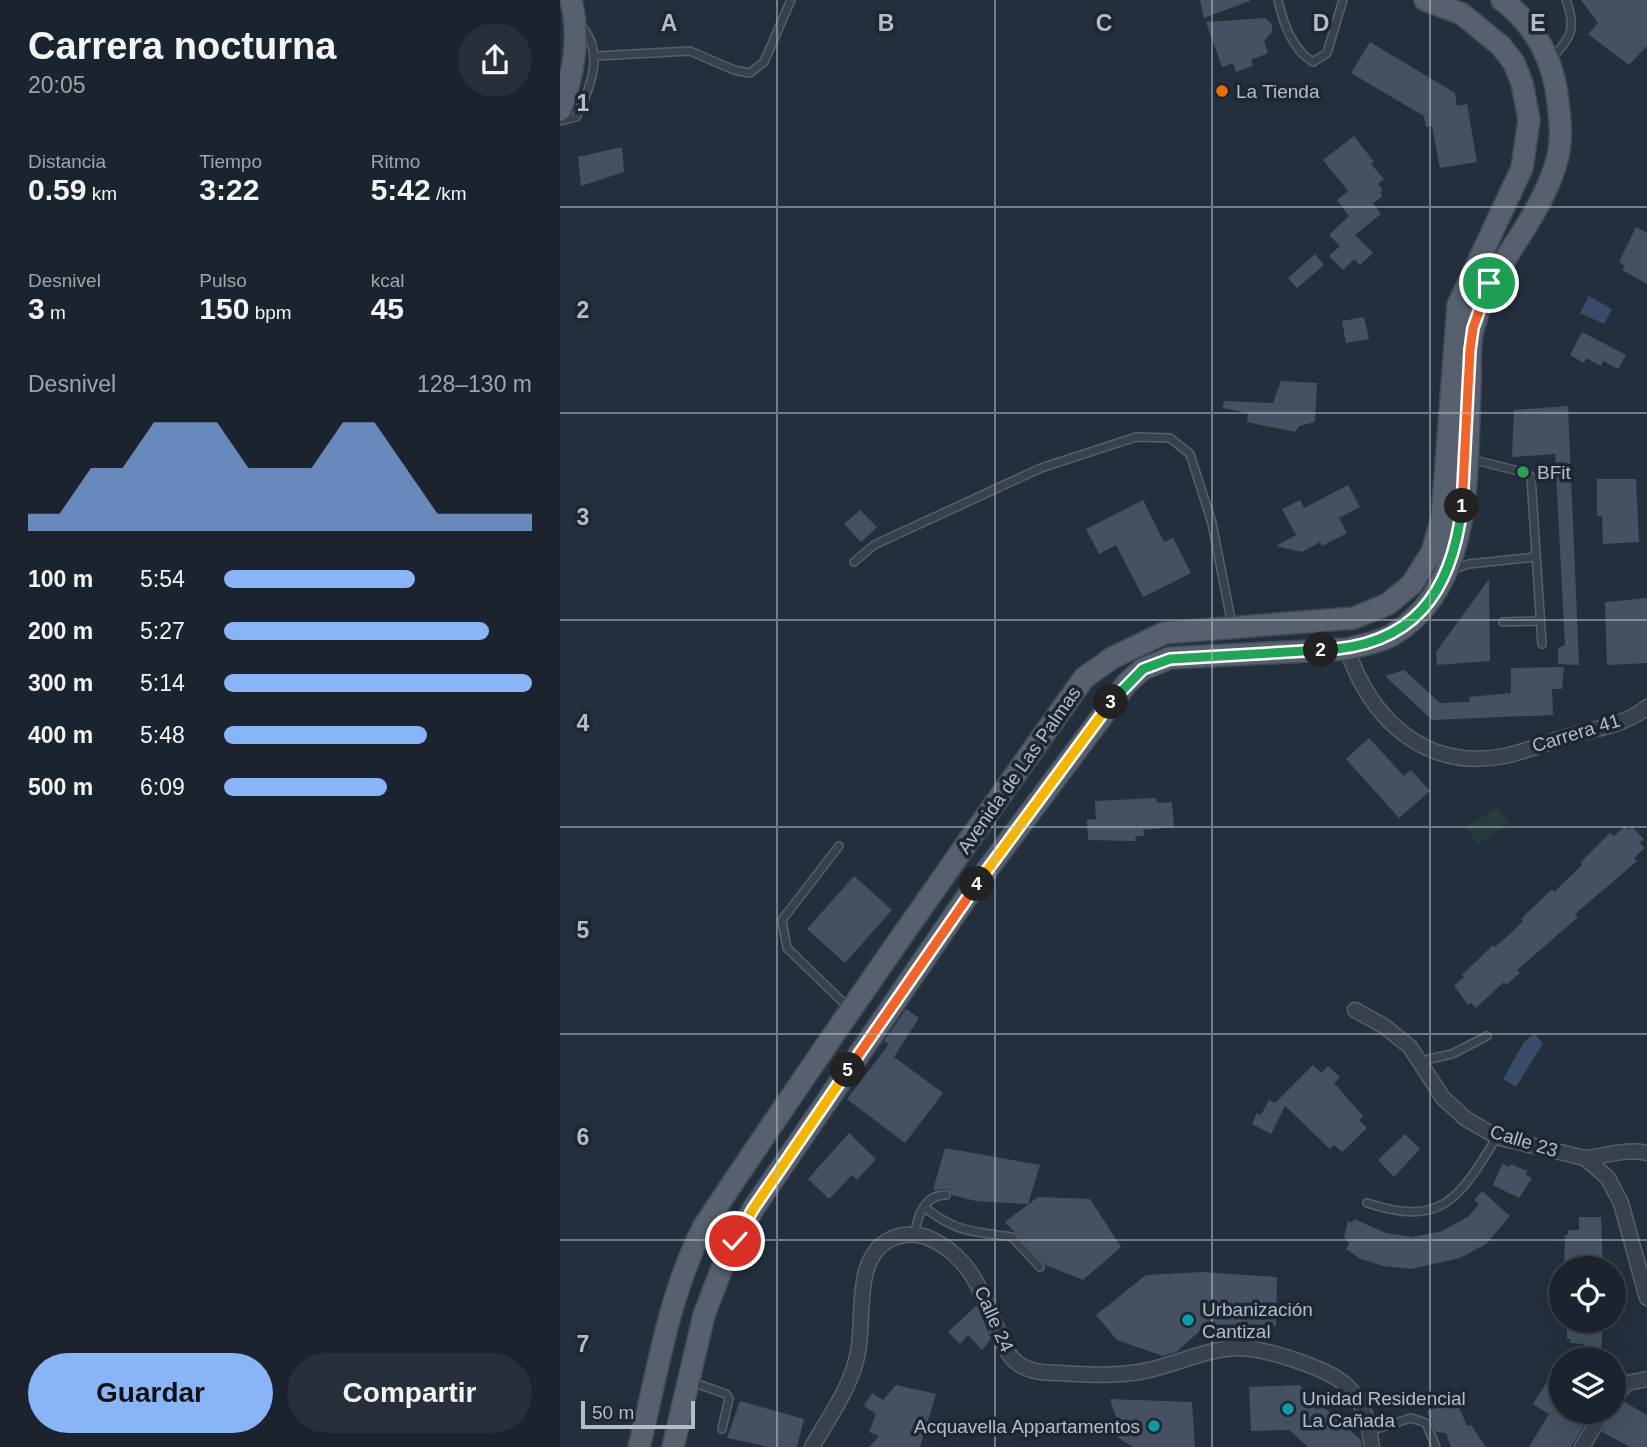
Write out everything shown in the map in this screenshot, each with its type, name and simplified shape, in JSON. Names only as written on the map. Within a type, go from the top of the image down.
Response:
[{"type":"main road","name":"Avenida de Las Palmas","points":[[639,1447],[670,1307],[687,1260],[704,1226],[853,1011],[915,915],[1084,678],[1112,658],[1164,633],[1354,618],[1388,604],[1412,584],[1432,552],[1441,518],[1458,305],[1522,168],[1529,120],[1522,83],[1514,63],[1501,46],[1462,14],[1425,0]]},
{"type":"main road","name":"Avenida de Las Palmas","points":[[674,1447],[704,1315],[722,1268],[753,1209],[962,905],[1127,683],[1143,669],[1178,657],[1347,649],[1391,636],[1418,615],[1446,572],[1461,518],[1473,328],[1489,283],[1535,211],[1559,154],[1558,100],[1549,62],[1533,30],[1502,0]]},
{"type":"main road","points":[[560,110],[573,67],[572,8]]},
{"type":"street","name":"Carrera 41","points":[[1347,649],[1358,681],[1376,710],[1421,746],[1458,757],[1503,756],[1619,721],[1647,707]]},
{"type":"street","name":"Calle 23","points":[[1355,1010],[1384,1026],[1421,1062],[1443,1098],[1466,1119],[1497,1137],[1585,1158],[1608,1178],[1621,1203],[1647,1298]]},
{"type":"street","points":[[1585,1158],[1615,1156],[1629,1150],[1647,1153]]},
{"type":"street","points":[[1608,1178],[1615,1156]]},
{"type":"street","points":[[812,1447],[852,1374],[858,1352],[866,1266],[873,1252],[889,1240],[915,1234]]},
{"type":"street","name":"Calle 24","points":[[915,1234],[952,1250],[973,1272],[1006,1348],[1013,1360],[1023,1367],[1058,1373],[1118,1374],[1139,1372],[1237,1348],[1261,1351],[1308,1364],[1349,1387],[1365,1410],[1372,1447]]},
{"type":"street","points":[[1626,1384],[1647,1379]]},
{"type":"street","points":[[1582,1447],[1596,1424]]},
{"type":"lane","points":[[596,56],[690,51],[734,70],[750,73],[764,62],[791,0]]},
{"type":"lane","points":[[1279,0],[1290,36],[1301,53],[1314,62],[1325,57],[1332,42],[1343,0]]},
{"type":"lane","points":[[1549,62],[1567,40],[1572,29],[1573,18],[1566,0]]},
{"type":"lane","points":[[560,121],[576,117],[586,97],[596,56],[590,36],[572,8]]},
{"type":"lane","points":[[854,562],[874,545],[1041,468],[1136,437],[1170,438],[1191,454],[1212,523],[1233,626]]},
{"type":"lane","points":[[1466,456],[1503,469],[1521,471],[1531,477],[1542,645]]},
{"type":"lane","points":[[1446,572],[1469,564],[1535,557]]},
{"type":"lane","points":[[1503,622],[1539,621]]},
{"type":"lane","points":[[839,846],[782,920],[783,933],[787,948],[853,1011]]},
{"type":"lane","points":[[1421,1062],[1452,1054],[1488,1036]]},
{"type":"lane","points":[[1367,1203],[1397,1213],[1426,1212],[1452,1200],[1471,1179],[1497,1137]]},
{"type":"lane","points":[[915,1234],[924,1207],[936,1194],[946,1195]]},
{"type":"lane","points":[[924,1207],[945,1222],[969,1233],[1012,1237],[1040,1266]]},
{"type":"lane","points":[[689,1380],[726,1394],[729,1398],[722,1429]]},
{"type":"lane","points":[[1370,1431],[1412,1418],[1426,1423],[1436,1447]]},
{"type":"green space","points":[[1498,807],[1509,824],[1477,844],[1466,827]]},
{"type":"water","points":[[1589,296],[1612,309],[1604,324],[1580,313]]},
{"type":"water","points":[[1534,1034],[1543,1043],[1516,1087],[1503,1079],[1524,1042]]},
{"type":"building","points":[[1200,0],[1250,0],[1250,1],[1204,18]]},
{"type":"building","points":[[1581,0],[1647,0],[1647,46],[1629,65],[1588,34],[1598,23]]},
{"type":"building","points":[[1265,18],[1272,24],[1272,32],[1264,41],[1268,53],[1251,60],[1253,66],[1236,72],[1233,63],[1222,67],[1206,22]]},
{"type":"building","points":[[1370,42],[1455,93],[1457,106],[1467,104],[1477,162],[1440,168],[1432,126],[1426,127],[1424,116],[1351,73]]},
{"type":"building","points":[[1354,136],[1384,179],[1378,184],[1383,190],[1380,193],[1383,196],[1373,203],[1381,214],[1355,235],[1373,253],[1360,265],[1354,259],[1343,270],[1329,256],[1340,246],[1329,235],[1349,216],[1337,200],[1348,191],[1323,160]]},
{"type":"building","points":[[622,147],[624,172],[581,186],[578,157]]},
{"type":"building","points":[[1636,227],[1647,233],[1647,284],[1622,270],[1625,266],[1619,262]]},
{"type":"building","points":[[1315,254],[1324,265],[1297,288],[1288,278]]},
{"type":"building","points":[[1364,317],[1369,339],[1346,343],[1342,321]]},
{"type":"building","points":[[1582,332],[1626,355],[1618,369],[1603,361],[1601,366],[1586,358],[1584,363],[1570,355]]},
{"type":"building","points":[[1281,381],[1317,383],[1315,422],[1299,426],[1295,432],[1247,422],[1248,413],[1223,408],[1224,401],[1273,403]]},
{"type":"building","points":[[1568,406],[1579,665],[1558,664],[1558,648],[1565,645],[1555,454],[1512,457],[1514,410]]},
{"type":"building","points":[[1597,479],[1636,479],[1639,542],[1603,544],[1602,516],[1597,516]]},
{"type":"building","points":[[1348,485],[1360,507],[1339,518],[1347,533],[1322,546],[1320,542],[1302,552],[1276,546],[1296,535],[1282,509],[1300,500],[1304,508]]},
{"type":"building","points":[[1143,500],[1164,542],[1173,538],[1191,573],[1143,597],[1116,545],[1099,554],[1086,529]]},
{"type":"building","points":[[860,510],[877,527],[861,542],[844,524]]},
{"type":"building","points":[[1489,579],[1490,661],[1437,665],[1436,652]]},
{"type":"building","points":[[1647,598],[1647,663],[1607,665],[1605,602]]},
{"type":"building","points":[[1564,667],[1562,689],[1552,689],[1553,715],[1432,720],[1385,676],[1404,670],[1440,703],[1470,702],[1469,697],[1511,693],[1511,668]]},
{"type":"building","points":[[1369,738],[1404,776],[1411,770],[1430,791],[1399,818],[1346,759]]},
{"type":"building","points":[[1156,798],[1157,803],[1172,802],[1174,827],[1143,830],[1144,836],[1135,836],[1136,841],[1088,840],[1087,820],[1096,819],[1095,801]]},
{"type":"building","points":[[1625,826],[1629,830],[1632,827],[1644,839],[1640,843],[1645,848],[1634,858],[1637,861],[1575,914],[1578,917],[1517,970],[1520,973],[1506,985],[1504,982],[1476,1008],[1471,1003],[1468,1005],[1454,986],[1464,977],[1462,975],[1493,945],[1495,947],[1514,930],[1523,921],[1521,919],[1552,889],[1554,892],[1610,833],[1614,836]]},
{"type":"building","points":[[854,876],[892,910],[845,963],[807,929]]},
{"type":"building","points":[[906,1009],[919,1018],[894,1057],[943,1093],[905,1143],[847,1099],[889,1044],[884,1041]]},
{"type":"building","points":[[1313,1065],[1321,1073],[1328,1066],[1340,1077],[1334,1083],[1363,1116],[1359,1120],[1367,1128],[1342,1152],[1334,1145],[1330,1149],[1285,1106],[1271,1134],[1252,1124],[1257,1113],[1261,1115],[1269,1100],[1275,1103]]},
{"type":"building","points":[[849,1133],[876,1159],[857,1180],[852,1175],[829,1199],[808,1179]]},
{"type":"building","points":[[1405,1134],[1420,1149],[1394,1177],[1378,1160]]},
{"type":"building","points":[[945,1148],[1040,1165],[1028,1204],[976,1201],[952,1195],[948,1189],[933,1190]]},
{"type":"building","points":[[1502,1164],[1509,1167],[1511,1164],[1527,1171],[1526,1175],[1532,1178],[1519,1198],[1493,1185]]},
{"type":"building","points":[[1482,1191],[1510,1216],[1486,1244],[1460,1258],[1411,1269],[1383,1266],[1359,1258],[1346,1249],[1349,1244],[1344,1237],[1348,1221],[1352,1223],[1354,1219],[1386,1233],[1413,1237],[1442,1231],[1469,1216],[1479,1204],[1474,1200]]},
{"type":"building","points":[[1038,1197],[1090,1199],[1121,1247],[1083,1280],[1046,1265],[1005,1222]]},
{"type":"building","points":[[1579,1217],[1601,1217],[1602,1256],[1564,1256],[1565,1235],[1568,1235],[1568,1230],[1579,1230]]},
{"type":"building","name":"Urbanización Cantizal","points":[[1203,1272],[1277,1277],[1276,1326],[1200,1331],[1176,1352],[1163,1356],[1117,1340],[1096,1315],[1146,1275]]},
{"type":"building","points":[[977,1305],[991,1339],[982,1350],[968,1335],[960,1344],[948,1332]]},
{"type":"building","points":[[1567,1333],[1602,1333],[1601,1347],[1584,1347],[1584,1344],[1570,1343],[1570,1339],[1567,1339]]},
{"type":"building","points":[[1549,1379],[1549,1414],[1533,1404]]},
{"type":"building","points":[[896,1385],[936,1394],[920,1447],[869,1447],[879,1436],[869,1432],[876,1414],[864,1406],[872,1393],[883,1400]]},
{"type":"building","name":"Unidad Residencial La Cañada","points":[[1299,1385],[1361,1440],[1362,1447],[1308,1447],[1289,1430],[1251,1431],[1249,1387]]},
{"type":"building","name":"Acquavella Appartamentos","points":[[1110,1399],[1192,1402],[1195,1447],[1133,1447],[1114,1435],[1116,1417]]},
{"type":"building","points":[[1456,1400],[1467,1426],[1471,1425],[1486,1447],[1451,1447],[1446,1433],[1436,1432],[1427,1411]]},
{"type":"building","points":[[740,1401],[804,1419],[797,1447],[768,1447],[727,1438]]},
{"type":"building","points":[[1626,1403],[1647,1415],[1647,1447],[1630,1447],[1602,1432],[1606,1424],[1626,1424]]},
{"type":"building","points":[[1549,1414],[1549,1424],[1585,1424],[1571,1447],[1529,1447]]},
{"type":"place","name":"La Tienda","points":[[1222,91]]},
{"type":"place","name":"BFit","points":[[1523,472]]},
{"type":"place","name":"Urbanización Cantizal","points":[[1188,1320]]},
{"type":"place","name":"Unidad Residencial La Cañada","points":[[1288,1409]]},
{"type":"place","name":"Acquavella Appartamentos","points":[[1154,1426]]},
{"type":"route","points":[[735,1241],[753,1209],[915,971],[1111,701],[1127,683],[1143,669],[1158,662],[1186,656],[1347,649],[1391,636],[1418,615],[1441,582],[1456,544],[1466,456],[1470,350],[1473,328],[1489,283]]}]
